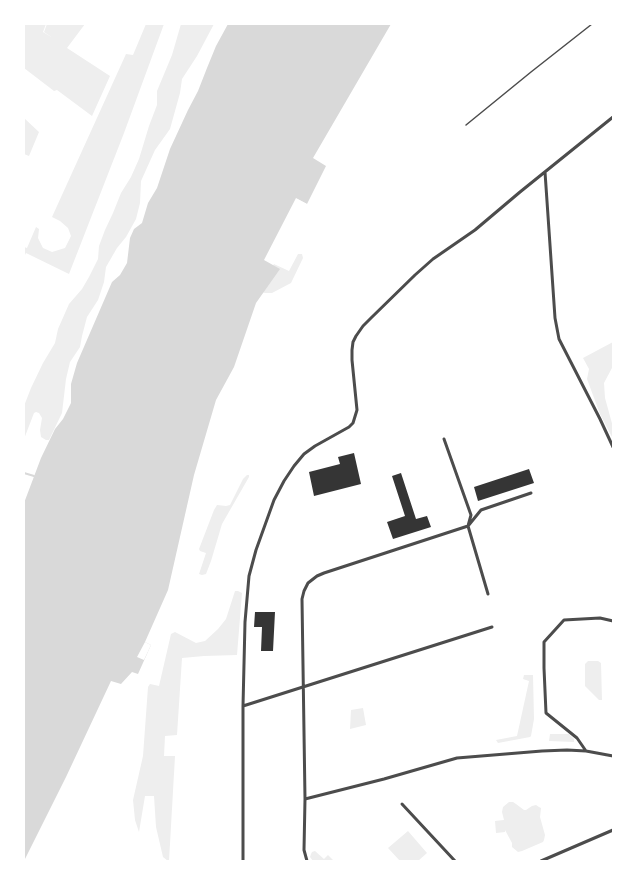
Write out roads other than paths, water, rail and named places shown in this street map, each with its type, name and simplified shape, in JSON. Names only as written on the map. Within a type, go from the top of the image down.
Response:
[{"type":"street","points":[[243,861],[243,706],[245,622],[249,576],[256,550],[274,500],[284,481],[304,454],[315,446],[350,427],[353,423],[357,410],[352,350],[353,342],[363,326],[433,259],[475,230],[613,117]]},
{"type":"street","points":[[545,172],[555,318],[559,339],[613,447]]},
{"type":"street","points":[[444,439],[471,515],[468,526],[488,594]]},
{"type":"street","points":[[307,861],[304,850],[305,799],[302,599],[308,583],[312,579],[324,573],[468,526],[481,510],[531,492]]},
{"type":"street","points":[[586,751],[577,738],[546,714],[544,642],[564,620],[600,618],[613,621]]},
{"type":"street","points":[[243,706],[492,627]]},
{"type":"street","points":[[305,799],[457,758],[542,751],[586,751],[613,756]]},
{"type":"street","points":[[402,804],[455,861]]},
{"type":"street","points":[[541,861],[613,830]]},
{"type":"lane","points":[[466,125],[592,24]]},
{"type":"waterway","points":[[24,473],[34,476]]}]
